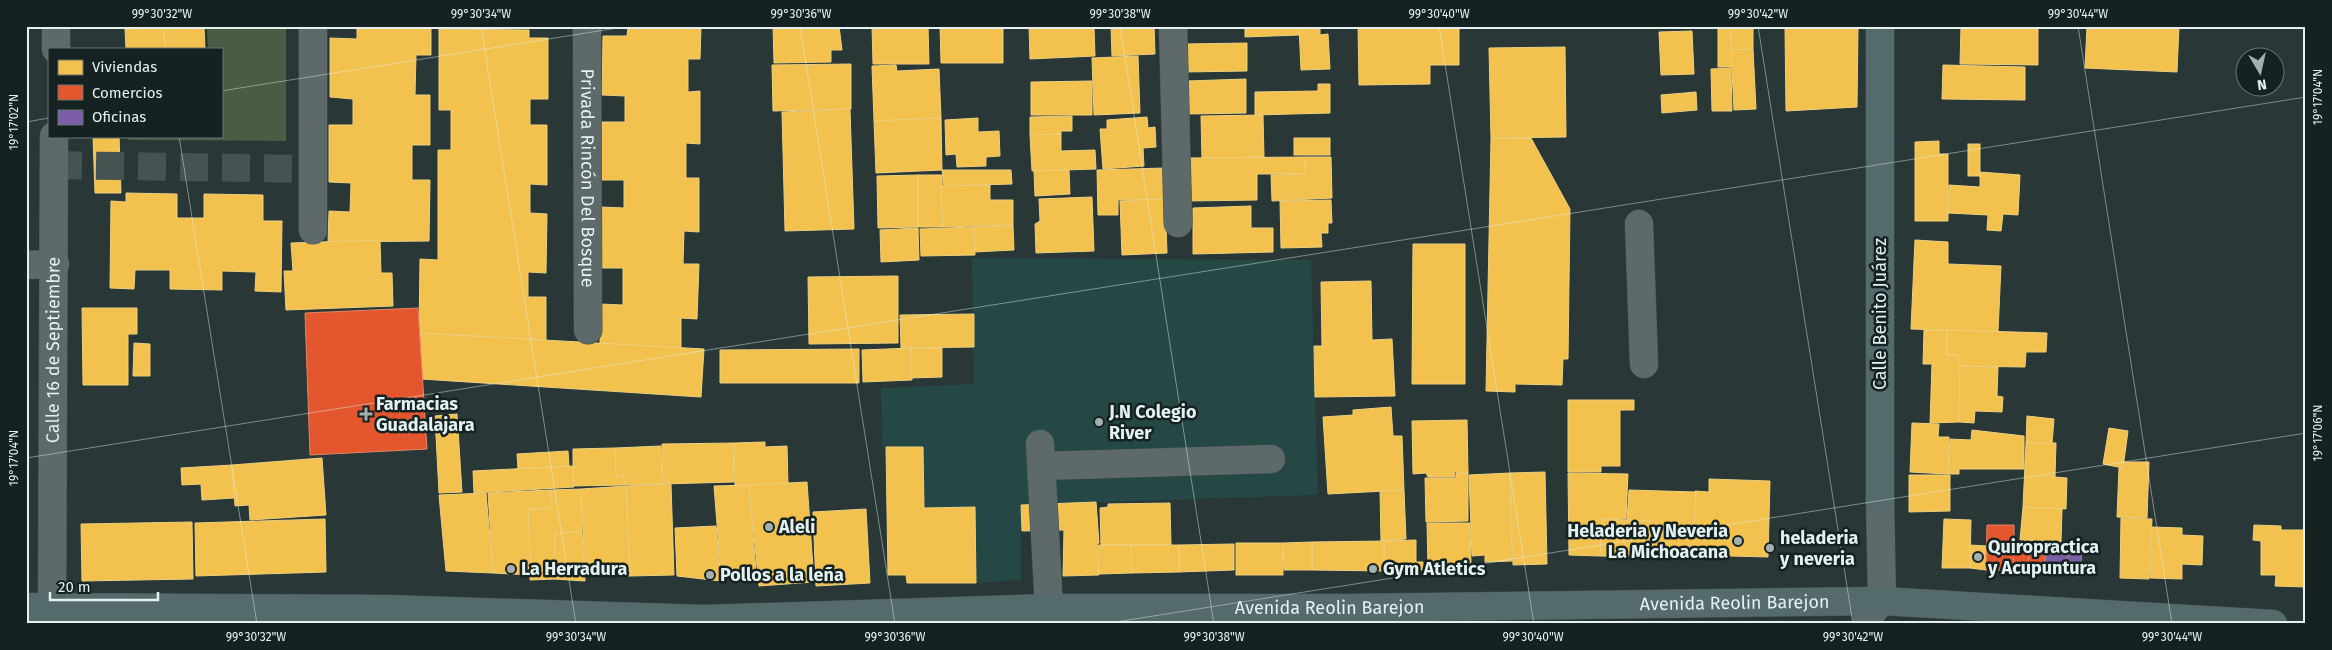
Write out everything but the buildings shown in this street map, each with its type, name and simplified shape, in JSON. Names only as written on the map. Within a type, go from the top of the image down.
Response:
[{"type":"main road","name":"Calle Benito Juárez","points":[[1880,26],[1880,500]]},
{"type":"main road","name":"Avenida Reolin Barejon","points":[[43,613],[386,609],[704,618],[1049,608],[1348,616],[1882,601],[2273,624]]},
{"type":"street","points":[[56,26],[56,48]]},
{"type":"street","points":[[313,230],[314,26]]},
{"type":"street","name":"Privada Rincón Del Bosque","points":[[587,26],[588,330]]},
{"type":"street","points":[[1173,26],[1178,223]]},
{"type":"street","name":"Calle 16 de Septiembre","points":[[43,613],[55,264],[54,138]]},
{"type":"street","points":[[1639,224],[1644,364]]},
{"type":"street","points":[[26,265],[55,264]]},
{"type":"street","points":[[1049,608],[1041,455],[1271,459]]},
{"type":"street","name":"Calle Benito Juárez","points":[[1880,500],[1882,601]]},
{"type":"street","points":[[1867,624],[1867,618],[1882,601]]},
{"type":"shaded area","name":"J.N Colegio River","points":[[972,258],[1311,260],[1318,495],[1021,505],[1021,580],[976,583],[924,508],[923,447],[882,448],[881,388],[974,384]]},
{"type":"green space","points":[[207,26],[286,28],[286,141],[128,140],[128,138],[222,138],[222,48],[208,48]]},
{"type":"tunnel","points":[[54,165],[312,169]]},
{"type":"place","name":"Farmacias Guadalajara","points":[[366,414]]},
{"type":"place","name":"J.N Colegio River","points":[[1099,422]]},
{"type":"place","name":"Aleli","points":[[769,527]]},
{"type":"place","name":"Heladeria y Neveria La Michoacana","points":[[1738,541]]},
{"type":"place","name":"heladeria y neveria","points":[[1770,548]]},
{"type":"place","name":"Quiropractica y Acupuntura","points":[[1978,557]]},
{"type":"place","name":"La Herradura","points":[[511,569]]},
{"type":"place","name":"Gym Atletics","points":[[1373,569]]},
{"type":"place","name":"Pollos a la leña","points":[[710,575]]}]
